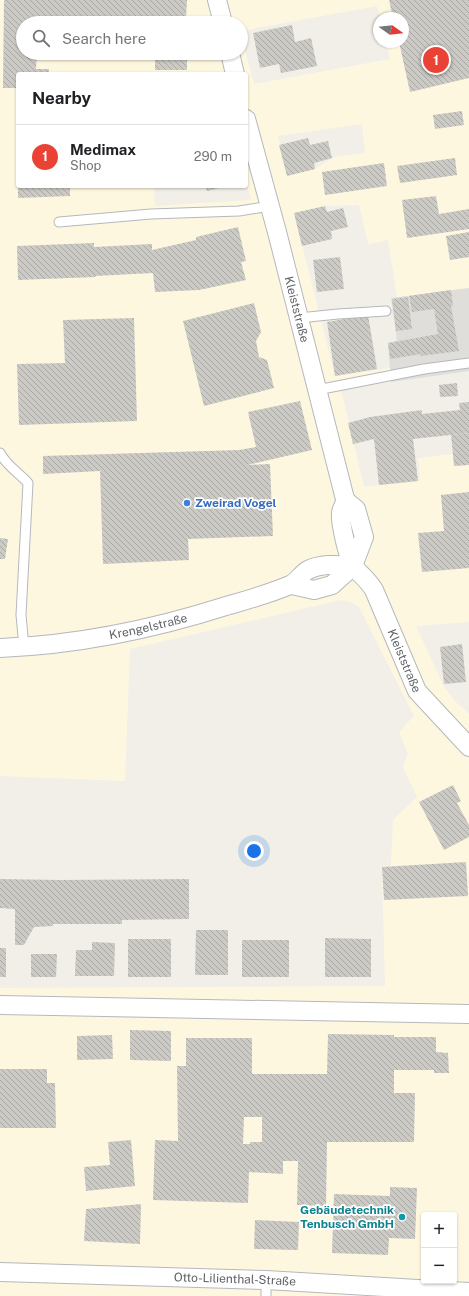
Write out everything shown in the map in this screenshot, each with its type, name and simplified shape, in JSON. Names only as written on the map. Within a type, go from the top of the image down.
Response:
[{"type":"street","points":[[217,0],[221,16]]},
{"type":"street","points":[[232,60],[235,72]]},
{"type":"street","name":"Kleiststraße","points":[[248,126],[346,501],[356,509],[364,537],[353,566],[369,581],[374,590],[417,691],[469,747]]},
{"type":"street","name":"Krengelstraße","points":[[0,648],[24,647],[142,629],[225,607],[292,585],[308,570],[324,565],[353,566]]},
{"type":"street","points":[[0,1005],[469,1014]]},
{"type":"street","name":"Otto-Lilienthal-Straße","points":[[0,1272],[266,1288],[450,1293],[469,1292]]},
{"type":"lane","points":[[59,222],[151,214],[239,210],[270,206]]},
{"type":"lane","points":[[299,318],[386,311]]},
{"type":"lane","points":[[317,390],[424,369],[469,363]]},
{"type":"lane","points":[[0,453],[3,460],[20,474],[28,483],[21,615],[24,647]]},
{"type":"shaded area","points":[[0,0],[469,0],[469,288],[391,298],[397,297],[388,240],[368,244],[359,205],[325,206],[294,213],[335,376],[391,368],[391,382],[341,389],[364,487],[420,481],[418,458],[452,454],[451,435],[469,433],[469,622],[416,626],[444,687],[456,702],[469,714],[469,1296],[0,1296],[0,988],[385,986],[382,867],[391,866],[393,820],[417,797],[403,767],[408,754],[399,732],[414,716],[359,607],[351,602],[341,600],[130,649],[125,781],[0,776]],"holes":[[[362,124],[365,153],[334,157],[315,169],[287,175],[278,136]]]},
{"type":"shaded area","points":[[469,288],[469,371],[391,382],[388,343],[397,341],[391,298]]},
{"type":"building","points":[[4,0],[187,0],[186,16],[16,16],[16,60],[37,60],[36,69],[49,69],[49,72],[16,72],[16,88],[3,88]]},
{"type":"building","points":[[389,0],[469,0],[469,78],[410,92],[400,48],[409,48],[409,12],[392,12]]},
{"type":"building","points":[[292,25],[295,42],[311,38],[317,66],[281,73],[279,64],[260,68],[253,33]]},
{"type":"building","points":[[155,60],[187,60],[187,70],[155,70]]},
{"type":"building","points":[[462,111],[464,125],[435,129],[433,115]]},
{"type":"building","points":[[308,138],[310,145],[328,141],[332,158],[314,163],[315,169],[287,176],[279,145]]},
{"type":"building","points":[[455,158],[457,175],[400,183],[397,166]]},
{"type":"building","points":[[384,163],[387,186],[325,195],[322,172]]},
{"type":"building","points":[[18,188],[70,188],[70,196],[18,198]]},
{"type":"building","points":[[206,188],[219,188],[207,191]]},
{"type":"building","points":[[436,196],[439,214],[469,209],[469,229],[407,238],[402,200]]},
{"type":"building","points":[[325,206],[327,212],[343,208],[348,227],[331,231],[332,239],[302,246],[294,213]]},
{"type":"building","points":[[238,227],[246,261],[241,262],[246,280],[199,290],[155,292],[153,273],[18,280],[17,246],[94,243],[94,247],[152,244],[152,250],[196,240],[196,237]]},
{"type":"building","points":[[469,232],[469,257],[450,260],[446,236]]},
{"type":"building","points":[[340,257],[344,289],[317,292],[313,260]]},
{"type":"building","points":[[451,290],[453,306],[451,306],[459,351],[421,356],[421,354],[390,359],[388,343],[438,334],[434,309],[412,312],[409,296]]},
{"type":"building","points":[[408,297],[412,329],[396,331],[392,299]]},
{"type":"building","points":[[254,303],[261,332],[256,341],[259,357],[267,360],[274,388],[204,406],[183,321]]},
{"type":"building","points":[[368,315],[377,369],[335,376],[327,322]]},
{"type":"building","points":[[134,318],[137,421],[19,425],[17,364],[65,363],[63,320]]},
{"type":"building","points":[[457,383],[458,396],[440,397],[439,385]]},
{"type":"building","name":"Zweirad Vogel","points":[[300,401],[312,450],[247,465],[270,464],[273,536],[188,539],[189,560],[103,564],[100,471],[43,474],[43,456],[239,450],[256,447],[248,412]]},
{"type":"building","points":[[469,402],[469,433],[413,439],[418,481],[379,485],[374,439],[353,444],[348,423],[370,417],[422,410],[422,414],[460,410],[459,403]]},
{"type":"building","points":[[469,433],[469,465],[454,466],[451,435]]},
{"type":"building","points":[[469,492],[469,568],[422,572],[418,533],[444,531],[441,495]]},
{"type":"building","points":[[0,538],[8,539],[5,559],[0,559]]},
{"type":"building","points":[[462,644],[466,682],[444,684],[440,647]]},
{"type":"building","points":[[453,785],[461,801],[457,803],[469,825],[469,837],[444,850],[419,802]]},
{"type":"building","points":[[466,862],[468,896],[384,900],[382,867]]},
{"type":"building","points":[[0,879],[189,879],[189,919],[122,920],[122,924],[53,924],[53,926],[34,927],[24,945],[15,945],[15,909],[0,908]]},
{"type":"building","points":[[196,930],[228,930],[228,975],[195,975]]},
{"type":"building","points":[[325,938],[371,939],[371,977],[325,977]]},
{"type":"building","points":[[128,939],[171,939],[171,977],[128,977]]},
{"type":"building","points":[[242,940],[289,940],[289,977],[242,977]]},
{"type":"building","points":[[92,942],[115,943],[114,976],[75,976],[76,950],[92,950]]},
{"type":"building","points":[[0,948],[6,948],[6,977],[0,977]]},
{"type":"building","points":[[31,954],[57,954],[56,977],[31,977]]},
{"type":"building","points":[[130,1030],[171,1031],[171,1061],[130,1060]]},
{"type":"building","points":[[328,1034],[436,1037],[436,1052],[448,1053],[449,1073],[434,1073],[434,1070],[394,1070],[394,1093],[415,1093],[414,1142],[327,1142],[326,1206],[297,1205],[298,1161],[283,1161],[283,1174],[249,1172],[248,1203],[153,1200],[155,1140],[178,1141],[177,1066],[186,1066],[186,1038],[252,1038],[252,1074],[327,1074]],"holes":[[[244,1117],[262,1117],[262,1142],[250,1142],[250,1144],[243,1144]]]},
{"type":"building","points":[[112,1035],[113,1059],[77,1060],[77,1036]]},
{"type":"building","points":[[0,1069],[47,1069],[47,1083],[55,1083],[56,1128],[0,1128]]},
{"type":"building","points":[[131,1140],[135,1186],[86,1191],[84,1167],[110,1165],[108,1142]]},
{"type":"building","points":[[390,1187],[417,1188],[415,1239],[389,1238],[388,1255],[332,1253],[334,1194],[390,1196]]},
{"type":"building","points":[[141,1204],[140,1244],[84,1241],[86,1209]]},
{"type":"building","points":[[255,1220],[299,1222],[298,1250],[254,1249]]},
{"type":"place","name":"Medimax","points":[[436,60]]},
{"type":"place","name":"Zweirad Vogel","points":[[187,503]]},
{"type":"place","name":"Gebäudetechnik Tenbusch GmbH","points":[[402,1217]]}]
